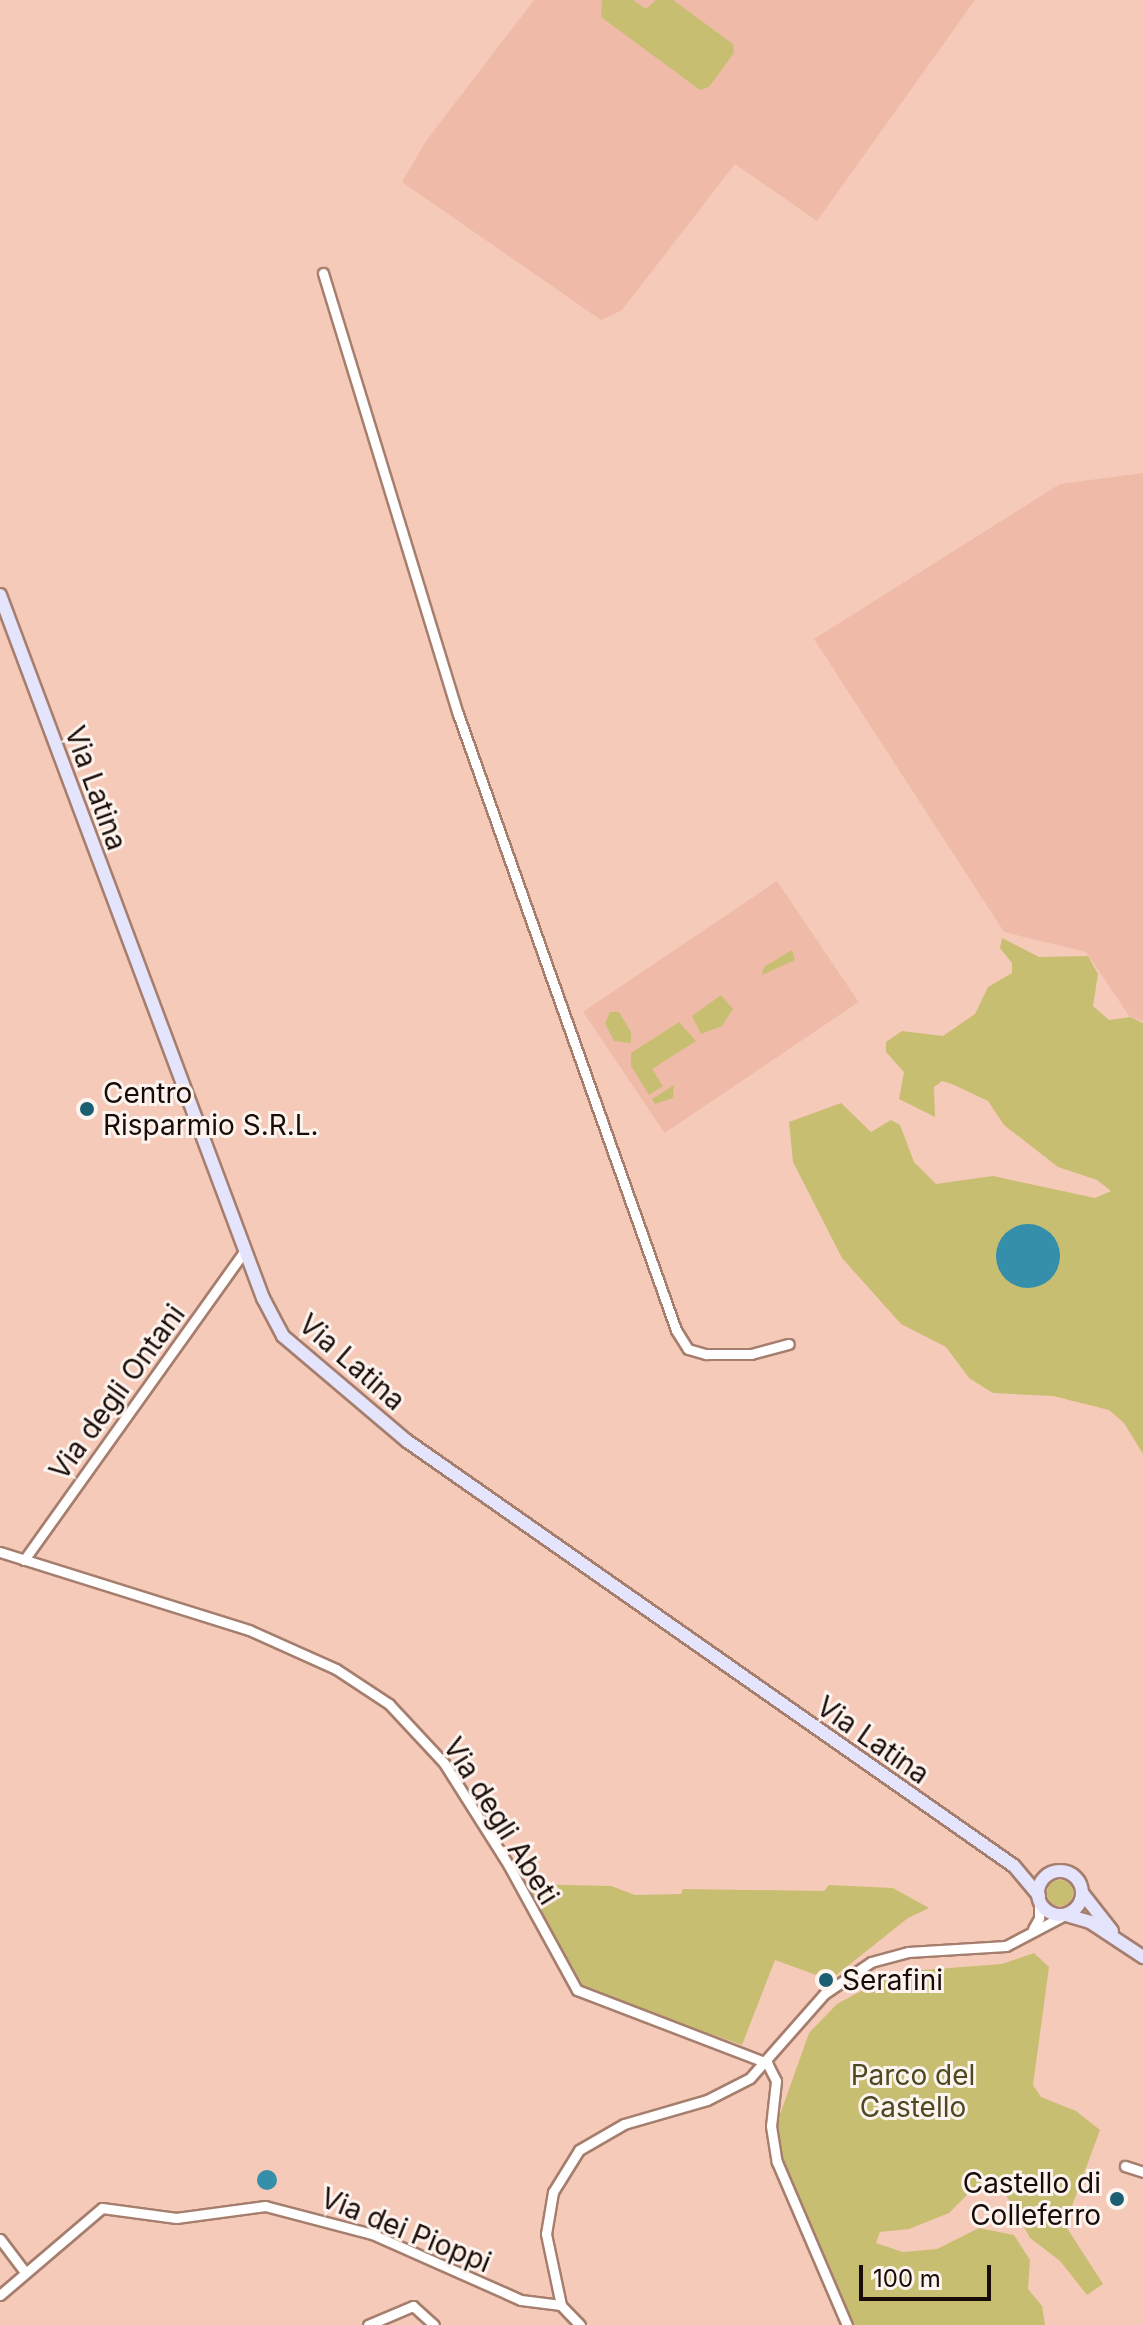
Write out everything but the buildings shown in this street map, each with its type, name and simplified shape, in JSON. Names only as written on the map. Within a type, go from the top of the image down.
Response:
[{"type":"main road","name":"Via Latina","points":[[0,595],[245,1250],[283,1336],[370,1412],[1022,1873],[1048,1911],[1086,1920],[1143,1957]]},
{"type":"main road","name":"Via Latina","points":[[996,1855],[1051,1873],[1073,1875],[1083,1894],[1122,1942]]},
{"type":"main road","points":[[1039,1896],[1041,1883],[1051,1873]]},
{"type":"main road","points":[[1065,1915],[1077,1908],[1083,1894]]},
{"type":"street","points":[[323,273],[458,714],[676,1330],[688,1349],[706,1354],[751,1354],[789,1344]]},
{"type":"street","name":"Via degli Ontani","points":[[24,1560],[245,1250]]},
{"type":"street","name":"Via degli Abeti","points":[[0,1552],[249,1630],[369,1689],[444,1763],[515,1876],[577,1990],[767,2063]]},
{"type":"street","points":[[1022,1940],[1038,1921],[1039,1896]]},
{"type":"street","points":[[580,2325],[561,2305],[547,2226],[553,2192],[568,2162],[606,2132],[715,2097],[767,2063],[824,1994],[871,1962],[898,1953],[1002,1947],[1022,1940],[1065,1915]]},
{"type":"street","points":[[767,2063],[776,2081],[771,2126],[777,2162],[847,2325]]},
{"type":"street","points":[[1125,2166],[1143,2172]]},
{"type":"street","name":"Via dei Pioppi","points":[[0,2295],[105,2207],[176,2218],[265,2206],[372,2234],[521,2300],[561,2305]]},
{"type":"street","points":[[0,2239],[25,2272]]},
{"type":"street","points":[[368,2325],[413,2306],[434,2325]]},
{"type":"shaded area","points":[[534,0],[975,0],[817,221],[735,164],[622,310],[601,320],[402,182],[426,141]]},
{"type":"shaded area","points":[[1143,473],[1143,1021],[1130,1017],[1086,952],[1004,932],[814,639],[1060,484]]},
{"type":"shaded area","points":[[777,881],[859,1002],[665,1133],[583,1012]]},
{"type":"green space","points":[[602,0],[633,0],[646,9],[656,0],[673,0],[733,44],[734,53],[709,87],[700,90],[601,17]]},
{"type":"green space","points":[[1002,938],[1039,957],[1088,956],[1098,974],[1093,1006],[1109,1020],[1130,1017],[1143,1023],[1143,1454],[1124,1423],[1109,1410],[1053,1396],[993,1393],[969,1378],[946,1347],[901,1324],[842,1258],[793,1162],[789,1122],[841,1103],[871,1132],[891,1120],[900,1125],[914,1162],[936,1184],[993,1176],[1095,1198],[1111,1191],[1097,1180],[1058,1167],[1004,1125],[988,1101],[952,1084],[942,1081],[934,1087],[935,1117],[899,1099],[904,1072],[886,1052],[886,1042],[902,1031],[943,1036],[975,1014],[988,987],[1012,973],[1012,963],[1000,948]]},
{"type":"green space","points":[[792,950],[795,960],[762,975],[764,967]]},
{"type":"green space","points":[[721,995],[733,1009],[722,1026],[701,1034],[692,1016]]},
{"type":"green space","points":[[610,1012],[619,1012],[631,1032],[631,1043],[614,1041],[605,1023]]},
{"type":"green space","points":[[679,1022],[696,1041],[652,1069],[663,1086],[649,1095],[631,1066],[631,1053]]},
{"type":"green space","points":[[674,1085],[673,1098],[655,1104],[652,1099]]},
{"type":"green space","points":[[1060,1880],[1069,1884],[1073,1893],[1069,1902],[1060,1906],[1051,1902],[1047,1893],[1051,1884]]},
{"type":"green space","points":[[527,1884],[611,1886],[635,1895],[681,1894],[683,1889],[824,1891],[829,1885],[893,1888],[929,1908],[908,1918],[830,1980],[775,1960],[742,2045],[585,1990]]},
{"type":"green space","name":"Parco del Castello","points":[[1034,1953],[1049,1967],[1033,2085],[1041,2097],[1076,2111],[1100,2130],[1065,2225],[1103,2284],[1087,2295],[1060,2261],[1030,2238],[1002,2188],[975,2187],[949,2213],[909,2229],[880,2232],[876,2243],[903,2252],[937,2249],[979,2228],[1014,2235],[1030,2260],[1028,2289],[1042,2306],[1045,2325],[851,2325],[777,2146],[778,2120],[809,2033],[837,2004],[896,1972],[1002,1964]]},
{"type":"water","points":[[1022,1224],[1034,1224],[1051,1233],[1058,1244],[1058,1268],[1051,1279],[1034,1288],[1022,1288],[1010,1283],[1001,1274],[996,1262],[996,1250],[1001,1238],[1010,1229]]},
{"type":"water","points":[[267,2170],[274,2173],[277,2180],[274,2187],[267,2190],[260,2187],[257,2180],[260,2173]]},
{"type":"place","name":"Centro Risparmio S.R.L.","points":[[87,1109]]},
{"type":"place","name":"Serafini","points":[[826,1980]]},
{"type":"place","name":"Castello di Colleferro","points":[[1117,2199]]}]
